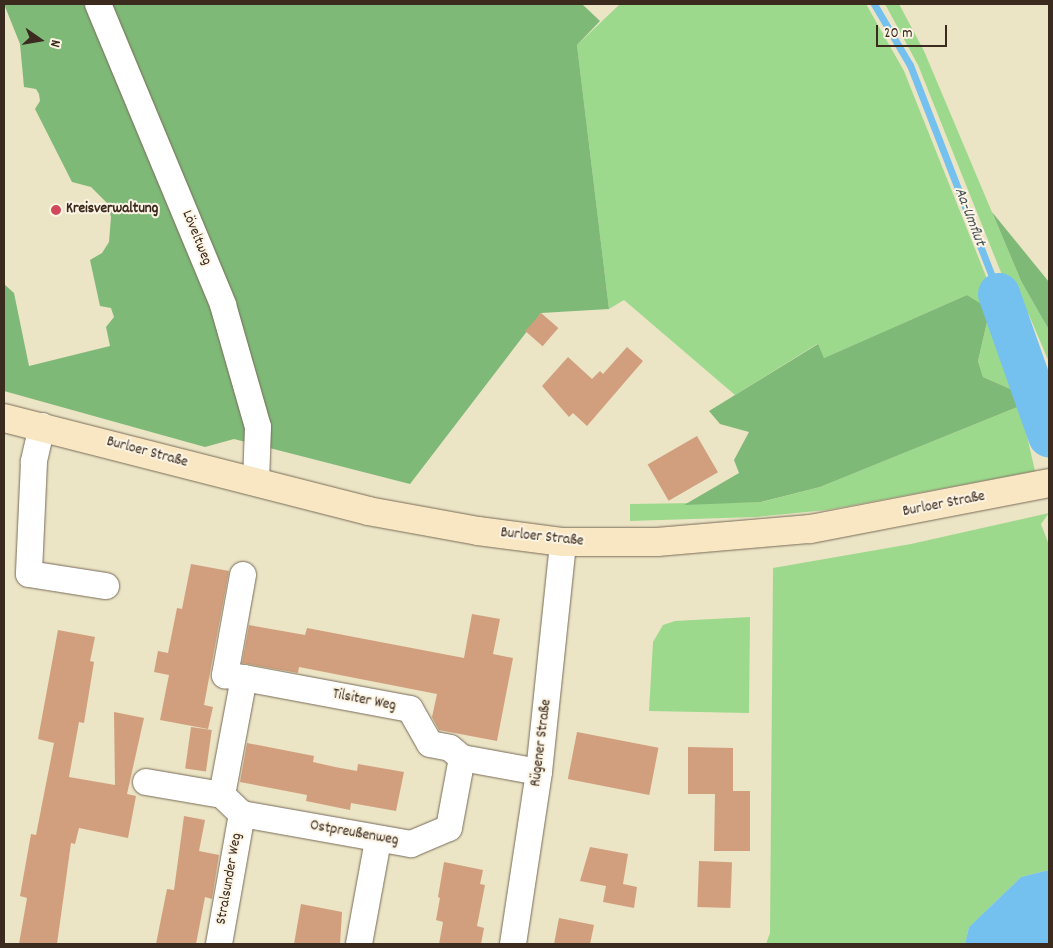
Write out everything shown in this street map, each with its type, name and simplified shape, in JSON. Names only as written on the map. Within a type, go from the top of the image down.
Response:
[{"type":"main road","name":"Burloer Straße","points":[[4,418],[42,426],[368,510],[563,542],[656,542],[763,534],[921,510],[1040,486]]},
{"type":"street","name":"Löveltweg","points":[[98,4],[223,305],[258,427],[256,482]]},
{"type":"street","points":[[42,426],[34,462],[29,574],[106,586]]},
{"type":"street","name":"Rügener Straße","points":[[513,944],[538,772],[563,542]]},
{"type":"street","name":"Tilsiter Weg","points":[[243,575],[224,675],[410,709],[430,744],[450,748],[462,758]]},
{"type":"street","points":[[222,795],[244,678]]},
{"type":"street","points":[[462,758],[538,772]]},
{"type":"street","name":"Ostpreußenweg","points":[[242,814],[378,840],[411,844],[449,828],[462,758]]},
{"type":"street","points":[[146,782],[222,795],[242,814]]},
{"type":"street","name":"Stralsunder Weg","points":[[219,944],[242,814]]},
{"type":"street","points":[[359,944],[378,840]]},
{"type":"green space","points":[[4,4],[582,4],[600,21],[577,45],[609,309],[541,313],[410,484],[234,439],[205,447],[4,391],[4,284],[14,293],[29,366],[110,346],[106,327],[114,317],[111,308],[100,306],[90,260],[102,253],[109,242],[111,217],[107,203],[91,187],[72,182],[35,109],[40,101],[39,94],[36,89],[24,87],[20,44]]},
{"type":"green space","points":[[620,4],[866,4],[904,71],[995,299],[993,336],[1015,391],[983,377],[978,361],[990,309],[967,295],[824,358],[817,344],[735,395],[624,300],[609,309],[577,45]]},
{"type":"green space","points":[[885,4],[899,4],[924,51],[1021,281],[1049,330],[1049,362],[1029,315],[1008,290],[918,65]]},
{"type":"green space","points":[[992,212],[1049,282],[1049,330],[1021,281]]},
{"type":"green space","points":[[967,295],[990,309],[978,361],[983,377],[1015,391],[1020,406],[820,487],[761,502],[684,505],[739,473],[734,460],[749,432],[720,424],[709,411],[818,344],[824,358]]},
{"type":"green space","points":[[1020,406],[1035,471],[827,510],[755,517],[630,521],[630,504],[762,502],[820,487]]},
{"type":"green space","points":[[1049,513],[1041,524],[1049,545],[1049,870],[1021,877],[969,927],[965,944],[766,944],[770,933],[773,568],[911,544]]},
{"type":"green space","points":[[750,617],[749,713],[649,711],[653,642],[663,625],[675,621]]},
{"type":"water","points":[[1049,870],[1049,944],[965,944],[969,927],[1021,877]]},
{"type":"building","points":[[541,313],[558,328],[543,346],[525,331]]},
{"type":"building","points":[[627,347],[643,361],[587,426],[573,413],[569,417],[542,386],[568,357],[592,379],[600,371],[603,374]]},
{"type":"building","points":[[697,436],[718,472],[669,501],[648,465]]},
{"type":"building","points":[[191,564],[229,571],[204,705],[213,707],[208,729],[160,720],[169,675],[154,672],[158,651],[168,653],[177,608],[182,609]]},
{"type":"building","points":[[472,614],[500,619],[493,654],[513,658],[497,741],[439,730],[432,717],[437,694],[299,667],[298,673],[242,663],[249,625],[305,635],[307,628],[464,658]]},
{"type":"building","points":[[58,630],[95,637],[90,661],[94,662],[84,723],[79,722],[69,777],[115,785],[114,712],[144,718],[127,794],[136,796],[128,838],[79,828],[75,844],[71,843],[57,944],[19,944],[27,898],[20,896],[31,834],[36,835],[54,743],[38,739]]},
{"type":"building","points":[[191,727],[212,730],[206,772],[185,769]]},
{"type":"building","points":[[577,732],[658,748],[649,795],[568,779]]},
{"type":"building","points":[[247,743],[314,756],[313,762],[335,767],[357,771],[358,764],[404,772],[396,811],[351,803],[350,810],[306,801],[307,795],[240,782]]},
{"type":"building","points":[[688,747],[733,748],[733,791],[750,791],[750,851],[714,851],[715,794],[688,794]]},
{"type":"building","points":[[184,816],[205,820],[199,851],[219,855],[212,899],[205,897],[196,944],[156,944],[167,889],[174,890]]},
{"type":"building","points":[[590,847],[628,854],[623,884],[637,887],[634,908],[603,902],[606,886],[580,881]]},
{"type":"building","points":[[699,861],[732,862],[730,908],[697,907]]},
{"type":"building","points":[[444,862],[483,870],[480,884],[485,885],[477,926],[484,928],[481,944],[439,944],[443,922],[436,920]]},
{"type":"building","points":[[301,904],[342,912],[340,944],[294,944]]},
{"type":"building","points":[[559,918],[594,925],[590,944],[554,944]]},
{"type":"waterway","name":"Aa-Umflut","points":[[874,4],[910,65],[999,294]]},
{"type":"waterway","name":"Aa-Umflut","points":[[999,294],[1049,436]]},
{"type":"place","name":"Kreisverwaltung","points":[[56,210]]}]
